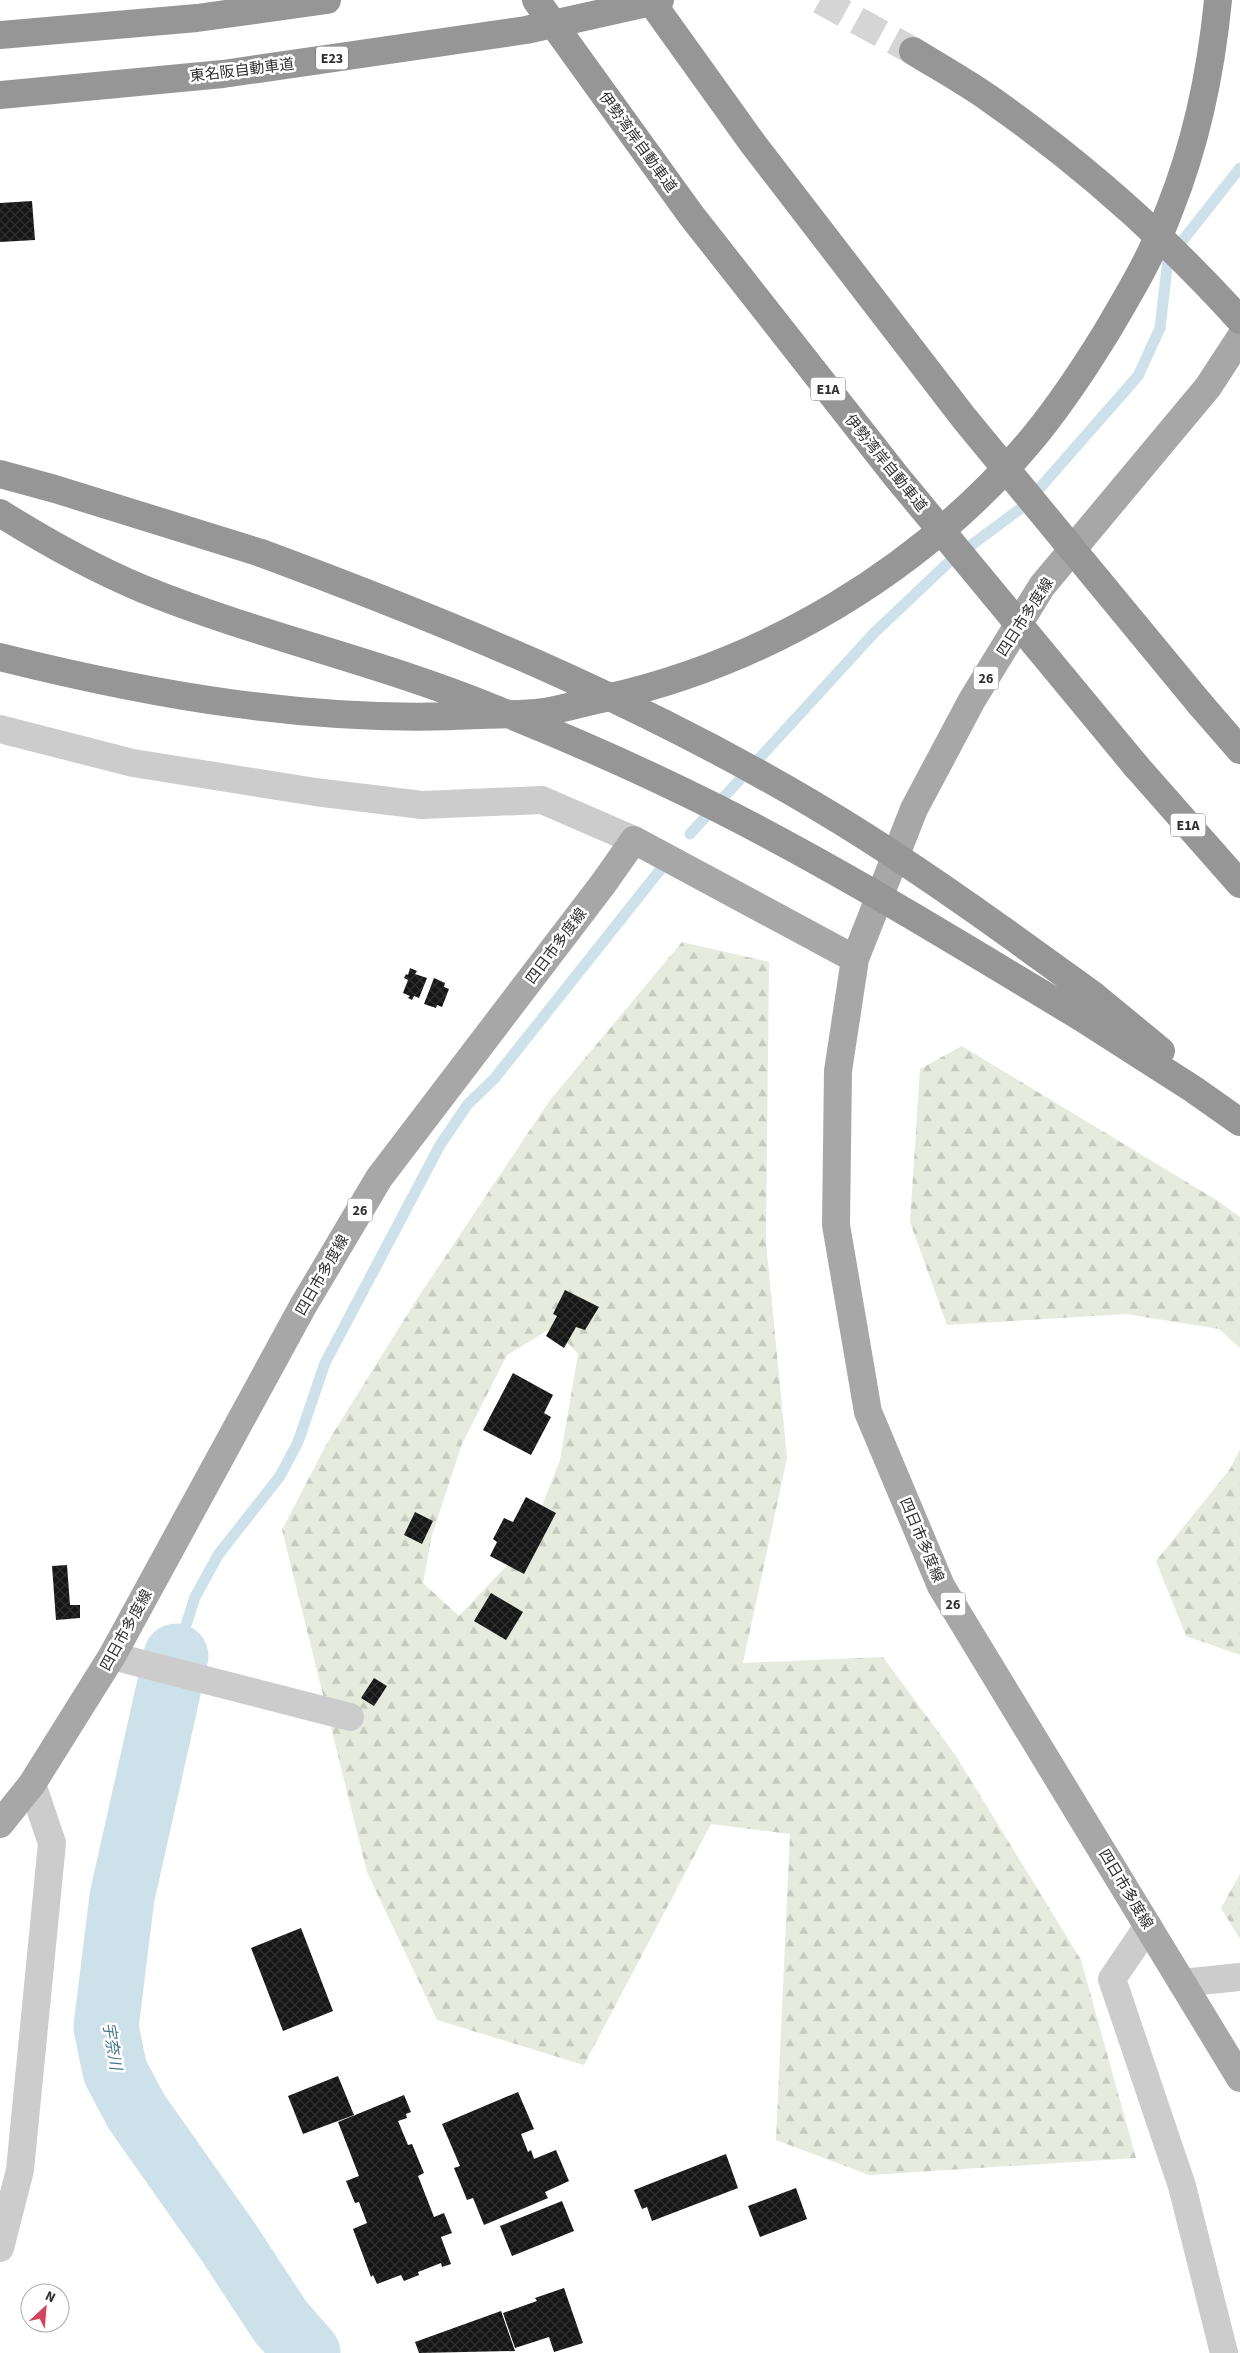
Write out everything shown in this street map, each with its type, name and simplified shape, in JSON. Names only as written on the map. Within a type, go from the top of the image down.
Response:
[{"type":"highway","points":[[0,35],[197,18],[327,0]]},
{"type":"highway","name":"伊勢湾岸自動車道","points":[[536,0],[703,231],[896,476],[1136,766],[1240,884]]},
{"type":"highway","points":[[650,0],[754,145],[964,418],[1240,750]]},
{"type":"highway","name":"東名阪自動車道","points":[[0,95],[242,72],[526,30],[660,0]]},
{"type":"highway","points":[[0,656],[175,695],[306,713],[424,718],[543,712],[654,687],[735,658],[811,620],[884,575],[962,511],[1026,446],[1079,377],[1128,296],[1169,212],[1197,124],[1214,40],[1218,0]]},
{"type":"highway","points":[[913,51],[990,99],[1112,196],[1205,281],[1240,320]]},
{"type":"highway","points":[[0,474],[55,489],[261,553],[394,602],[628,705],[742,764],[887,851],[978,911],[1086,1006],[1193,1089],[1240,1122]]},
{"type":"highway","points":[[0,513],[79,560],[143,589],[212,614],[388,669],[487,705],[605,754],[716,808],[1086,1006],[1240,1115]]},
{"type":"main road","name":"四日市多度線","points":[[1240,338],[1208,387],[1032,602],[972,700],[914,808],[854,959],[838,1071],[836,1225],[868,1412],[942,1586],[1240,2078]]},
{"type":"main road","name":"四日市多度線","points":[[0,1824],[32,1784],[112,1656],[303,1306],[379,1178],[603,884],[634,840]]},
{"type":"main road","points":[[634,840],[854,959]]},
{"type":"street","points":[[0,730],[133,763],[316,792],[422,805],[542,800],[634,840]]},
{"type":"street","points":[[112,1656],[350,1717]]},
{"type":"street","points":[[0,2248],[20,2170],[52,1843],[32,1784]]},
{"type":"street","points":[[1148,1926],[1112,1979],[1182,2186],[1224,2353]]},
{"type":"street","points":[[1182,1983],[1240,1977]]},
{"type":"green space","points":[[682,942],[769,962],[766,1242],[787,1458],[743,1663],[883,1657],[956,1756],[1081,1960],[1136,2158],[869,2175],[776,2140],[790,1834],[711,1824],[584,2065],[437,2020],[367,1872],[282,1530],[327,1443],[419,1296],[550,1100]],"holes":[[[553,1327],[578,1354],[560,1460],[527,1544],[459,1616],[423,1583],[432,1535],[462,1444],[507,1355]]]},
{"type":"green space","points":[[962,1046],[1218,1201],[1240,1217],[1240,1348],[1219,1329],[1126,1314],[947,1325],[910,1222],[920,1069]]},
{"type":"green space","points":[[1240,1449],[1240,1655],[1186,1636],[1156,1561],[1230,1469]]},
{"type":"green space","points":[[1240,1874],[1240,1939],[1221,1908]]},
{"type":"building","points":[[32,201],[35,240],[0,242],[0,203]]},
{"type":"building","points":[[410,968],[417,971],[415,974],[427,978],[419,998],[414,996],[412,1000],[408,998],[410,996],[403,993],[408,980],[404,978],[406,974],[408,975]]},
{"type":"building","points":[[434,978],[445,983],[444,987],[449,989],[442,1007],[437,1005],[436,1008],[424,1004]]},
{"type":"building","points":[[565,1290],[599,1307],[585,1330],[576,1327],[564,1348],[546,1336],[557,1316],[553,1314]]},
{"type":"building","points":[[513,1373],[553,1395],[544,1413],[551,1417],[531,1455],[483,1430]]},
{"type":"building","points":[[526,1497],[556,1513],[524,1574],[490,1556],[497,1542],[493,1539],[504,1518],[513,1522]]},
{"type":"building","points":[[415,1512],[433,1521],[422,1544],[404,1535]]},
{"type":"building","points":[[67,1565],[70,1605],[80,1605],[80,1618],[56,1620],[52,1566]]},
{"type":"building","points":[[491,1593],[523,1612],[506,1640],[474,1621]]},
{"type":"building","points":[[374,1678],[387,1686],[374,1706],[361,1698]]},
{"type":"building","points":[[301,1928],[333,2011],[283,2031],[251,1948]]},
{"type":"building","points":[[338,2076],[354,2115],[303,2134],[288,2096]]},
{"type":"building","points":[[518,2092],[534,2129],[521,2134],[528,2152],[531,2150],[534,2159],[556,2150],[569,2181],[545,2192],[548,2198],[484,2225],[473,2198],[467,2200],[454,2168],[460,2166],[442,2124]]},
{"type":"building","points":[[404,2095],[411,2112],[406,2114],[407,2118],[398,2121],[408,2145],[412,2144],[424,2173],[418,2176],[434,2217],[444,2213],[452,2233],[441,2237],[451,2264],[442,2267],[441,2263],[418,2272],[419,2275],[404,2281],[401,2275],[377,2284],[373,2275],[371,2277],[353,2229],[367,2223],[359,2202],[355,2203],[346,2181],[359,2176],[338,2122]]},
{"type":"building","points":[[726,2154],[738,2188],[652,2221],[647,2207],[642,2209],[634,2190]]},
{"type":"building","points":[[796,2188],[807,2219],[760,2237],[748,2206]]},
{"type":"building","points":[[562,2201],[574,2231],[512,2256],[500,2226]]},
{"type":"building","points":[[564,2288],[583,2343],[554,2352],[549,2337],[515,2348],[503,2313],[537,2301],[535,2298]]},
{"type":"building","points":[[501,2311],[515,2351],[419,2353],[415,2342]]},
{"type":"waterway","points":[[690,834],[874,633],[950,561],[1024,506],[1138,376],[1160,328],[1168,259],[1240,168]]},
{"type":"waterway","points":[[176,1656],[195,1597],[218,1555],[280,1476],[298,1442],[325,1363],[440,1145],[468,1104],[494,1079],[660,870]]},
{"type":"waterway","name":"宇奈川","points":[[176,1656],[122,1897],[106,2027],[115,2071],[136,2111],[229,2243],[280,2321],[308,2353]]},
{"type":"tunnel","points":[[820,0],[913,51]]}]
